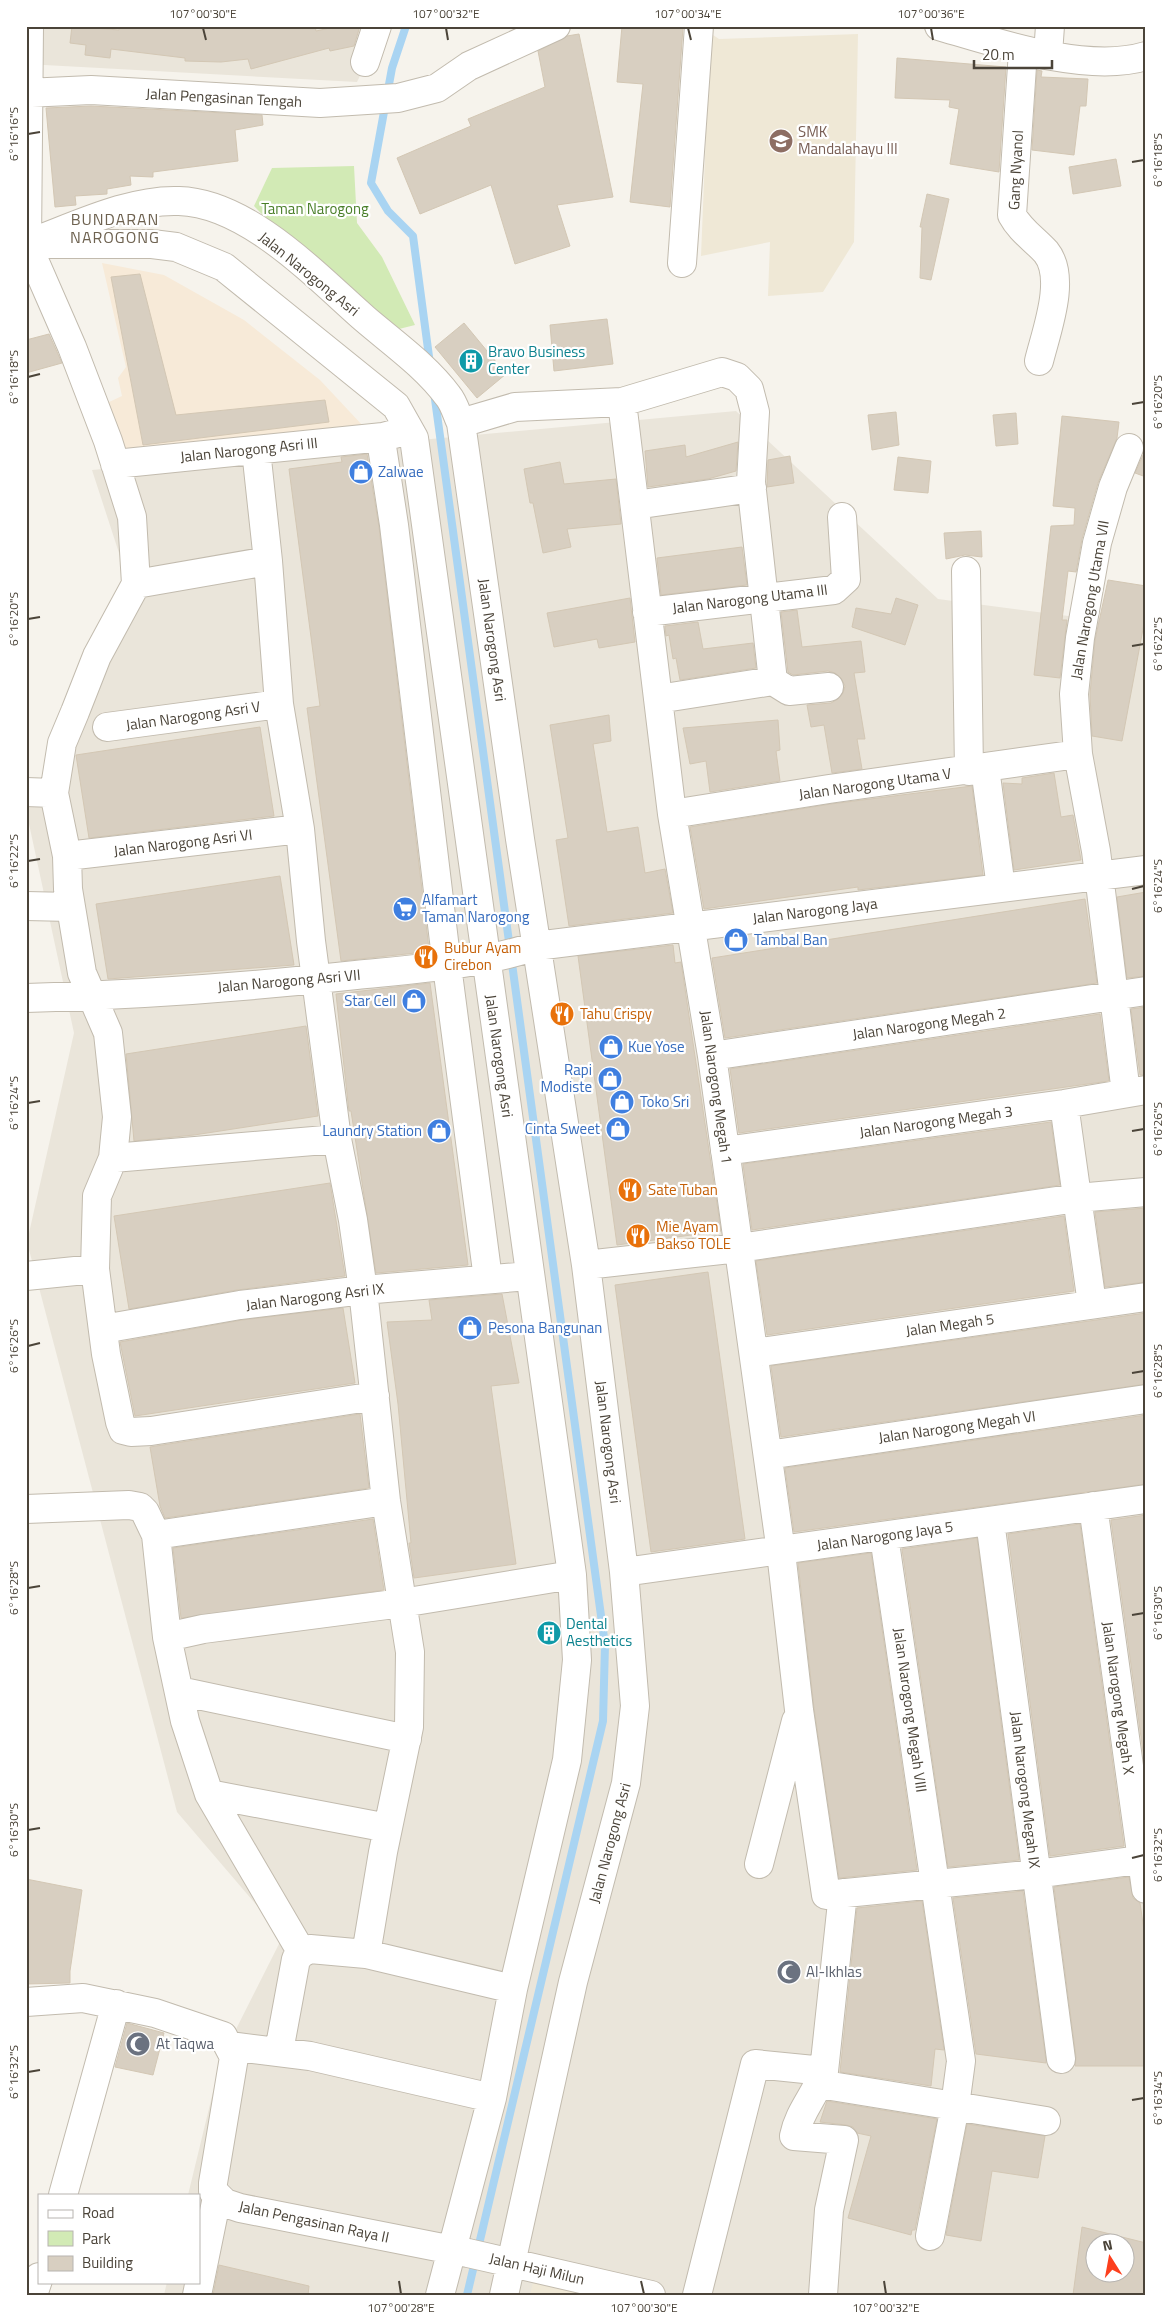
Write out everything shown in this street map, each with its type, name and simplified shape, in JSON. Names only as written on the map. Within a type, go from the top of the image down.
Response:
[{"type":"street","points":[[29,26],[27,244],[72,347],[115,464],[132,517],[136,584],[97,656],[74,712],[62,743],[54,792],[67,856],[68,889],[82,973],[108,1033],[117,1117],[113,1158],[97,1196],[95,1268],[103,1329],[120,1422],[123,1430],[131,1432],[375,1396]]},
{"type":"street","points":[[365,62],[377,26]]},
{"type":"street","name":"Jalan Pengasinan Tengah","points":[[27,93],[91,90],[320,103],[398,98],[437,88],[470,66],[556,26]]},
{"type":"street","points":[[682,263],[699,26]]},
{"type":"street","points":[[939,26],[1036,53],[1094,61],[1129,61],[1146,56]]},
{"type":"street","name":"Gang Nyanol","points":[[1039,361],[1056,287],[1053,268],[1047,254],[1018,226],[1012,215],[1036,53],[1050,26]]},
{"type":"street","name":"Jalan Narogong Asri","points":[[27,244],[146,202],[180,201],[214,207],[276,242],[433,379],[450,397],[461,423],[510,953],[529,1276],[572,1575],[577,1660],[567,1760],[514,1990],[459,2252],[440,2295]]},
{"type":"street","points":[[146,202],[152,244]]},
{"type":"street","name":"Jalan Narogong Asri","points":[[27,244],[152,244],[176,247],[224,267],[396,406],[414,438],[425,519],[510,953],[586,1265],[624,1572],[635,1706],[626,1783],[573,1982],[505,2261],[504,2295]]},
{"type":"street","points":[[461,423],[515,407],[622,402],[722,372],[737,377],[750,389],[755,412],[752,488],[774,680]]},
{"type":"street","name":"Jalan Narogong Megah 1","points":[[622,402],[672,814],[712,1056],[781,1552],[799,1710],[826,1895],[843,1893]]},
{"type":"street","name":"Jalan Narogong Asri III","points":[[115,464],[383,437],[409,430]]},
{"type":"street","points":[[383,437],[381,440],[394,525],[447,966],[488,1279]]},
{"type":"street","name":"Jalan Narogong Utama VII","points":[[1129,448],[1113,487],[1097,543],[1080,638],[1074,694],[1078,754],[1096,851],[1114,996],[1136,1092]]},
{"type":"street","points":[[256,450],[268,561],[279,704],[300,829],[316,980],[337,1139],[353,1220],[363,1290],[386,1501],[410,1652],[409,1727],[388,1828],[366,1954]]},
{"type":"street","points":[[635,505],[752,488]]},
{"type":"street","name":"Jalan Narogong Utama III","points":[[647,612],[834,590],[846,579],[842,517]]},
{"type":"street","points":[[394,525],[425,519]]},
{"type":"street","points":[[136,584],[268,561]]},
{"type":"street","points":[[966,571],[977,769],[1001,888]]},
{"type":"street","points":[[658,699],[774,680],[789,691],[829,687]]},
{"type":"street","name":"Jalan Narogong Asri V","points":[[107,727],[279,704]]},
{"type":"street","name":"Jalan Narogong Utama V","points":[[672,814],[830,789],[1078,754]]},
{"type":"street","points":[[26,792],[54,792]]},
{"type":"street","name":"Jalan Narogong Asri VI","points":[[67,856],[300,829]]},
{"type":"street","name":"Jalan Narogong Jaya","points":[[510,953],[692,927],[1146,870]]},
{"type":"street","points":[[26,906],[71,907]]},
{"type":"street","name":"Jalan Narogong Asri VII","points":[[26,998],[93,996],[316,980],[447,966],[510,953]]},
{"type":"street","name":"Jalan Narogong Megah 2","points":[[712,1056],[1146,991]]},
{"type":"street","name":"Jalan Narogong Megah 3","points":[[725,1151],[1064,1104],[1136,1092]]},
{"type":"street","points":[[1064,1104],[1092,1304]]},
{"type":"street","points":[[113,1158],[337,1139]]},
{"type":"street","points":[[586,1265],[739,1248],[1077,1198],[1146,1192]]},
{"type":"street","points":[[26,1276],[95,1268]]},
{"type":"street","name":"Jalan Narogong Asri IX","points":[[103,1329],[240,1305],[363,1290],[529,1276]]},
{"type":"street","name":"Jalan Megah 5","points":[[754,1353],[1146,1297]]},
{"type":"street","name":"Jalan Narogong Megah VI","points":[[768,1455],[1146,1399]]},
{"type":"street","name":"Jalan Narogong Jaya 5","points":[[624,1572],[781,1552],[1146,1499]]},
{"type":"street","points":[[156,1535],[386,1501]]},
{"type":"street","points":[[26,1509],[129,1505],[140,1507],[145,1512],[156,1535],[167,1637],[185,1721],[209,1794],[302,1953]]},
{"type":"street","name":"Jalan Narogong Megah X","points":[[1093,1506],[1144,1859],[1146,1889]]},
{"type":"street","name":"Jalan Narogong Megah IX","points":[[990,1521],[1061,2059]]},
{"type":"street","name":"Jalan Narogong Megah VIII","points":[[884,1536],[961,2061],[955,2106],[930,2236]]},
{"type":"street","points":[[167,1637],[202,1629],[402,1603],[572,1575]]},
{"type":"street","points":[[179,1691],[407,1739]]},
{"type":"street","points":[[759,1864],[799,1710]]},
{"type":"street","points":[[209,1794],[388,1828]]},
{"type":"street","points":[[823,2295],[829,2210],[844,2140],[794,2136],[797,2120],[822,2078],[843,1893],[1036,1874],[1144,1859]]},
{"type":"street","points":[[279,2051],[296,1959],[310,1949],[366,1954],[514,1990]]},
{"type":"street","points":[[26,2002],[83,1998],[155,2013],[223,2036],[234,2057],[213,2183],[213,2191],[217,2197],[200,2280]]},
{"type":"street","points":[[64,2194],[116,2004]]},
{"type":"street","points":[[229,2046],[279,2051],[319,2058],[492,2098]]},
{"type":"street","points":[[697,2295],[755,2064],[955,2106],[1046,2121]]},
{"type":"street","name":"Jalan Pengasinan Raya II","points":[[217,2197],[225,2203],[240,2208],[459,2252]]},
{"type":"street","name":"Jalan Haji Milun","points":[[459,2252],[651,2295]]},
{"type":"street","points":[[33,2295],[38,2280]]},
{"type":"shaded area","points":[[26,26],[384,26],[357,82],[26,64]]},
{"type":"shaded area","name":"SMK Mandalahayu III","points":[[710,33],[719,39],[858,34],[854,242],[823,292],[768,296],[770,242],[701,256]]},
{"type":"shaded area","points":[[102,263],[164,275],[244,320],[320,380],[364,427],[123,450],[107,403],[122,396],[118,378],[126,367]]},
{"type":"shaded area","points":[[736,411],[938,599],[1146,626],[1146,2295],[164,2295],[167,2284],[200,2284],[200,2194],[188,2194],[221,2059],[283,1936],[177,1812],[27,1242],[74,1033],[26,810],[132,593],[92,470]]},
{"type":"shaded area","points":[[534,2279],[612,2295],[530,2295]]},
{"type":"green space","name":"Taman Narogong","points":[[354,166],[357,223],[382,257],[415,325],[391,331],[312,266],[254,206],[272,168]]},
{"type":"building","points":[[72,26],[119,30],[119,26],[315,26],[316,31],[339,26],[360,26],[354,46],[330,51],[329,48],[251,69],[248,59],[221,62],[185,61],[185,58],[111,49],[110,58],[85,55],[86,45],[70,43]]},
{"type":"building","points":[[622,26],[683,28],[670,207],[630,202],[643,84],[617,82]]},
{"type":"building","points":[[579,34],[613,197],[557,205],[570,246],[515,264],[491,185],[420,214],[397,158],[471,126],[468,119],[545,87],[538,51],[567,36]]},
{"type":"building","points":[[897,58],[1006,67],[999,172],[950,164],[959,109],[949,107],[950,100],[895,98]]},
{"type":"building","points":[[1037,70],[1042,71],[1041,77],[1088,79],[1086,106],[1080,106],[1074,155],[1032,150]]},
{"type":"building","points":[[91,106],[262,115],[263,125],[235,130],[238,161],[153,172],[153,177],[130,176],[131,185],[107,189],[107,194],[75,196],[76,205],[55,207],[46,108]]},
{"type":"building","points":[[1116,159],[1121,186],[1073,194],[1069,167]]},
{"type":"building","points":[[927,194],[949,199],[931,280],[920,278],[922,227],[920,227]]},
{"type":"building","points":[[140,274],[176,415],[325,400],[329,422],[143,445],[111,277]]},
{"type":"building","points":[[607,319],[613,364],[554,371],[550,325]]},
{"type":"building","name":"Bravo Business Center","points":[[464,323],[506,374],[477,398],[435,347]]},
{"type":"building","points":[[49,334],[62,363],[26,373],[26,340]]},
{"type":"building","points":[[896,412],[899,445],[872,450],[868,415]]},
{"type":"building","points":[[1016,413],[1018,444],[996,446],[993,415]]},
{"type":"building","points":[[1062,416],[1119,422],[1117,438],[1098,483],[1082,539],[1076,572],[1068,571],[1062,620],[1067,620],[1060,678],[1034,675],[1051,526],[1074,525],[1075,508],[1053,506]]},
{"type":"building","points":[[738,442],[736,471],[708,479],[648,487],[645,451],[685,445],[686,457]]},
{"type":"building","points":[[367,454],[379,527],[429,949],[425,950],[425,952],[341,961],[307,708],[320,706],[289,469],[342,462],[341,457]]},
{"type":"building","points":[[1143,455],[1146,456],[1146,477],[1135,473]]},
{"type":"building","points":[[790,456],[794,483],[767,487],[768,460]]},
{"type":"building","points":[[898,457],[931,461],[928,493],[894,490]]},
{"type":"building","points":[[560,462],[564,484],[616,479],[621,524],[567,529],[571,547],[543,553],[533,503],[530,503],[524,469]]},
{"type":"building","points":[[981,531],[982,557],[965,555],[946,559],[944,533]]},
{"type":"building","points":[[742,547],[747,585],[661,595],[657,558]]},
{"type":"building","points":[[1108,580],[1146,586],[1146,613],[1122,741],[1092,736],[1090,694],[1095,640]]},
{"type":"building","points":[[630,598],[635,642],[599,648],[597,639],[554,647],[547,613]]},
{"type":"building","points":[[896,598],[918,605],[905,645],[852,627],[856,608],[891,614]]},
{"type":"building","points":[[797,610],[802,647],[861,641],[865,672],[854,673],[865,739],[857,739],[862,769],[832,773],[824,725],[811,727],[807,705],[831,703],[838,699],[843,693],[845,686],[841,678],[835,673],[828,671],[793,675],[788,672],[781,612]]},
{"type":"building","points":[[698,622],[703,649],[753,643],[756,668],[680,680],[676,658],[673,659],[669,635],[666,636],[665,626]]},
{"type":"building","points":[[609,715],[611,741],[593,744],[607,832],[638,827],[645,873],[665,869],[673,913],[569,926],[556,840],[568,838],[550,725]]},
{"type":"building","points":[[778,720],[780,750],[776,751],[780,781],[710,792],[706,761],[690,764],[683,728]]},
{"type":"building","points":[[260,727],[274,816],[89,838],[76,755]]},
{"type":"building","points":[[1054,773],[1061,817],[1073,815],[1081,860],[1014,870],[1003,783],[1022,784],[1022,778]]},
{"type":"building","points":[[972,786],[983,875],[858,890],[858,887],[704,909],[690,827],[831,804]]},
{"type":"building","points":[[280,876],[294,965],[108,979],[96,904]]},
{"type":"building","points":[[1146,892],[1146,976],[1127,978],[1117,897]]},
{"type":"building","points":[[1085,899],[1097,983],[725,1038],[712,958]]},
{"type":"building","points":[[673,945],[675,963],[681,962],[721,1231],[617,1245],[578,956]]},
{"type":"building","points":[[430,983],[468,1265],[376,1273],[351,1111],[349,1111],[336,994]]},
{"type":"building","points":[[1146,1007],[1146,1075],[1140,1075],[1131,1009]]},
{"type":"building","points":[[1100,1014],[1109,1081],[739,1133],[730,1069]]},
{"type":"building","points":[[306,1026],[318,1116],[194,1135],[134,1141],[126,1054]]},
{"type":"building","points":[[1051,1122],[1060,1185],[752,1230],[743,1164]]},
{"type":"building","points":[[330,1183],[345,1276],[237,1290],[129,1309],[114,1216]]},
{"type":"building","points":[[1146,1208],[1146,1282],[1105,1287],[1095,1212]]},
{"type":"building","points":[[1064,1216],[1074,1291],[767,1335],[756,1261]]},
{"type":"building","points":[[708,1272],[745,1539],[651,1552],[615,1285]]},
{"type":"building","points":[[502,1294],[519,1383],[491,1386],[516,1564],[414,1578],[409,1543],[411,1543],[398,1404],[387,1322],[432,1320],[429,1300]]},
{"type":"building","points":[[343,1308],[355,1383],[135,1416],[120,1342],[242,1320]]},
{"type":"building","points":[[1146,1313],[1146,1384],[781,1437],[771,1366]]},
{"type":"building","points":[[360,1414],[369,1488],[165,1518],[160,1506],[150,1447]]},
{"type":"building","points":[[1146,1415],[1146,1484],[794,1532],[785,1468]]},
{"type":"building","points":[[1146,1515],[1146,1773],[1111,1520]]},
{"type":"building","points":[[373,1519],[384,1590],[181,1618],[173,1548]]},
{"type":"building","points":[[1080,1524],[1124,1846],[1050,1856],[1008,1534]]},
{"type":"building","points":[[977,1538],[1019,1860],[948,1867],[902,1549]]},
{"type":"building","points":[[871,1553],[917,1870],[839,1878],[814,1708],[798,1563]]},
{"type":"building","points":[[1129,1877],[1133,1898],[1140,1903],[1146,1944],[1146,2066],[1075,2066],[1076,2057],[1054,1887]]},
{"type":"building","points":[[26,1879],[82,1890],[70,1971],[70,1983],[26,1984]]},
{"type":"building","points":[[1023,1891],[1046,2063],[976,2054],[953,1898]]},
{"type":"building","points":[[922,1901],[944,2050],[935,2049],[931,2086],[840,2072],[857,1908]]},
{"type":"building","name":"At Taqwa","points":[[127,2023],[164,2033],[153,2075],[115,2067]]},
{"type":"building","points":[[827,2101],[937,2119],[915,2230],[912,2230],[911,2235],[848,2218],[871,2136],[857,2133],[853,2127],[846,2125],[820,2122]]},
{"type":"building","points":[[967,2124],[1045,2136],[1038,2178],[992,2171],[981,2241],[946,2235]]},
{"type":"building","points":[[1082,2227],[1110,2234],[1084,2234],[1084,2284],[1134,2284],[1134,2240],[1146,2243],[1146,2295],[1073,2295]]},
{"type":"building","points":[[219,2265],[309,2286],[308,2295],[213,2295]]},
{"type":"waterway","points":[[406,26],[392,68],[371,183],[388,211],[413,236],[430,364]]},
{"type":"waterway","points":[[434,392],[605,1645],[603,1721],[467,2295]]},
{"type":"place","name":"SMK Mandalahayu III","points":[[781,141]]},
{"type":"place","name":"Bravo Business Center","points":[[471,361]]},
{"type":"place","name":"Zalwae","points":[[361,472]]},
{"type":"place","name":"Alfamart Taman Narogong","points":[[405,909]]},
{"type":"place","name":"Tambal Ban","points":[[736,940]]},
{"type":"place","name":"Bubur Ayam Cirebon","points":[[426,957]]},
{"type":"place","name":"Star Cell","points":[[414,1001]]},
{"type":"place","name":"Tahu Crispy","points":[[562,1014]]},
{"type":"place","name":"Kue Yose","points":[[611,1047]]},
{"type":"place","name":"Rapi Modiste","points":[[610,1079]]},
{"type":"place","name":"Toko Sri","points":[[622,1102]]},
{"type":"place","name":"Cinta Sweet","points":[[618,1129]]},
{"type":"place","name":"Laundry Station","points":[[439,1131]]},
{"type":"place","name":"Sate Tuban","points":[[630,1190]]},
{"type":"place","name":"Mie Ayam Bakso TOLE","points":[[638,1236]]},
{"type":"place","name":"Pesona Bangunan","points":[[470,1328]]},
{"type":"place","name":"Dental Aesthetics","points":[[549,1633]]},
{"type":"place","name":"Al-Ikhlas","points":[[789,1972]]},
{"type":"place","name":"At Taqwa","points":[[138,2044]]},
{"type":"district","name":"BUNDARAN NAROGONG","points":[[115,228]]}]
